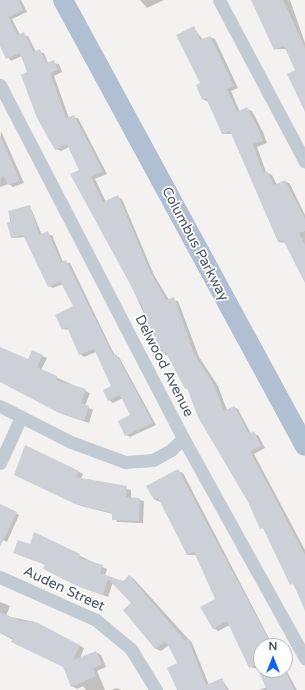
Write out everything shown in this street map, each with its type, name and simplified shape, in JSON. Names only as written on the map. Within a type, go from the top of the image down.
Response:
[{"type":"main road","name":"Columbus Parkway","points":[[63,0],[305,446]]},
{"type":"main road","name":"Columbus Parkway","points":[[72,0],[86,42]]},
{"type":"street","points":[[219,0],[305,162]]},
{"type":"street","name":"Delwood Avenue","points":[[0,85],[4,104],[183,438],[305,658]]},
{"type":"street","points":[[0,406],[71,442],[124,462],[153,460],[171,450],[183,438]]},
{"type":"street","points":[[0,463],[21,417]]},
{"type":"street","name":"Auden Street","points":[[0,577],[96,620],[130,649],[156,690]]},
{"type":"building","points":[[0,0],[19,0],[23,10],[9,17],[17,35],[24,32],[33,52],[40,49],[46,63],[54,60],[58,70],[50,73],[66,118],[74,115],[103,171],[91,177],[103,202],[118,195],[150,271],[166,300],[174,297],[194,354],[213,383],[224,411],[234,406],[249,434],[254,431],[261,446],[250,451],[305,555],[305,611],[293,583],[290,585],[263,528],[260,529],[248,502],[198,417],[187,388],[185,389],[166,353],[162,355],[142,306],[70,174],[79,170],[67,144],[55,150],[37,118],[21,75],[27,72],[20,53],[6,59],[0,46]]},
{"type":"building","points":[[251,0],[283,0],[305,48],[305,112],[287,74],[295,70],[284,46],[274,50]]},
{"type":"building","points":[[194,26],[200,40],[210,36],[234,86],[227,89],[237,112],[247,107],[258,128],[263,141],[253,144],[263,173],[267,171],[274,185],[285,180],[305,219],[305,231],[299,233],[305,245],[305,283],[283,240],[278,242],[230,131],[222,134],[206,98],[202,100],[196,85],[200,83],[176,35]]},
{"type":"building","points":[[0,135],[20,181],[8,185],[4,176],[0,177]]},
{"type":"building","points":[[30,205],[39,235],[48,231],[61,262],[66,260],[113,355],[116,354],[153,423],[125,436],[118,421],[130,415],[120,395],[108,401],[103,390],[111,386],[94,349],[79,355],[67,327],[62,330],[55,315],[73,306],[60,281],[48,287],[23,235],[11,238],[7,223],[11,221],[8,211]]},
{"type":"building","points":[[0,347],[28,359],[32,350],[43,355],[37,367],[57,376],[56,380],[86,389],[81,403],[89,406],[84,421],[59,413],[0,382]]},
{"type":"building","points":[[25,445],[79,471],[76,477],[127,486],[126,497],[140,498],[139,521],[112,520],[112,513],[75,504],[14,475]]},
{"type":"building","points":[[178,469],[268,638],[253,638],[253,666],[249,668],[227,621],[213,629],[200,607],[215,599],[194,552],[187,555],[158,498],[154,500],[146,486]]},
{"type":"building","points":[[0,504],[17,512],[0,547]]},
{"type":"building","points":[[34,532],[80,554],[79,558],[103,565],[100,573],[123,581],[129,575],[185,641],[188,639],[206,685],[222,678],[227,690],[177,690],[167,668],[177,663],[166,641],[155,649],[123,610],[131,603],[108,579],[103,595],[77,586],[43,569],[45,564],[13,553],[18,540],[30,544]]},
{"type":"building","points":[[0,612],[21,621],[36,622],[80,645],[73,660],[96,651],[102,665],[93,668],[96,676],[71,687],[63,667],[11,642],[13,638],[0,633]]},
{"type":"building","points":[[262,678],[289,678],[294,690],[267,690]]}]
